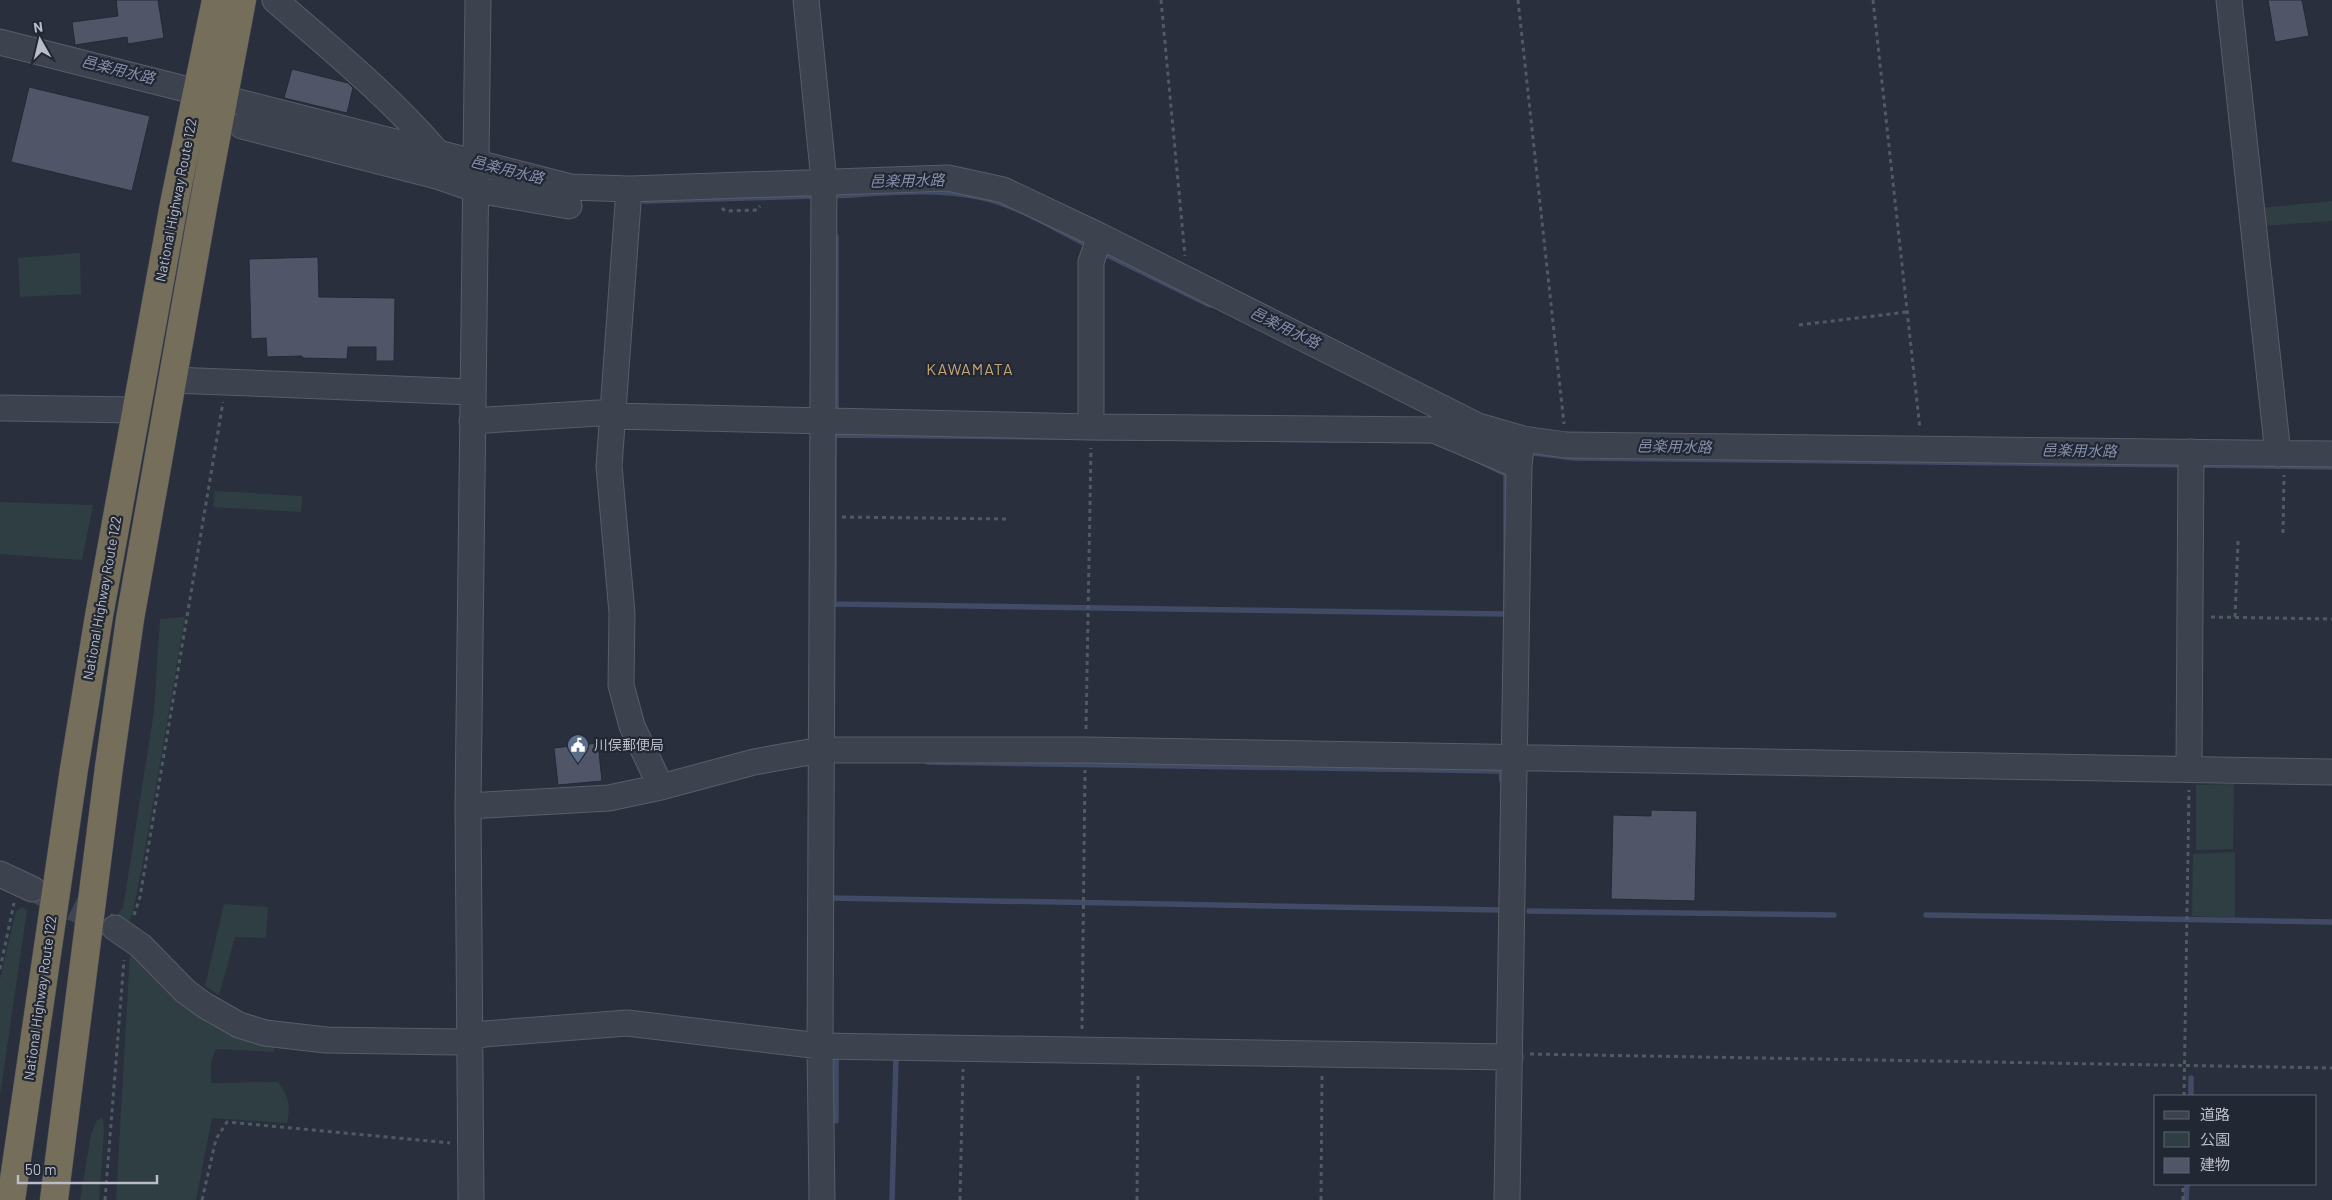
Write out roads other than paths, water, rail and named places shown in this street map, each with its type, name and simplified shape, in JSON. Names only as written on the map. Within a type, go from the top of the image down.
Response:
[{"type":"highway","name":"National Highway Route 122","points":[[54,1200],[109,766],[130,618],[172,380],[210,95],[216,0]]},
{"type":"highway","name":"National Highway Route 122","points":[[11,1200],[74,769],[136,410],[174,204],[242,0]]},
{"type":"street","points":[[275,0],[337,54],[422,134],[437,152]]},
{"type":"street","points":[[470,1200],[468,806],[472,392],[478,163],[478,0]]},
{"type":"street","points":[[806,0],[824,181],[820,1046],[822,1200]]},
{"type":"street","points":[[2229,0],[2281,464]]},
{"type":"street","points":[[0,42],[571,186],[629,189],[948,178],[1003,190],[1100,236],[1188,282],[1478,426],[1523,439],[1566,445],[2191,452],[2281,464],[2332,454]]},
{"type":"street","points":[[242,126],[440,177],[477,190],[569,206]]},
{"type":"street","points":[[629,189],[609,466],[622,613],[621,685],[632,726],[661,788]]},
{"type":"street","points":[[1091,427],[1091,262],[1100,236]]},
{"type":"street","points":[[172,380],[472,392]]},
{"type":"street","points":[[0,408],[136,410]]},
{"type":"street","points":[[472,421],[614,414],[822,422],[1434,430],[1519,466]]},
{"type":"street","points":[[1507,1200],[1519,466],[1523,439]]},
{"type":"street","points":[[2190,769],[2191,452]]},
{"type":"street","points":[[468,806],[609,798],[661,788],[754,762],[821,750],[1085,750],[2332,772]]},
{"type":"street","points":[[121,932],[155,960],[185,991],[212,1010],[239,1025],[265,1032],[326,1040],[456,1042],[484,1034],[627,1023],[820,1046],[1139,1052],[1510,1055]]},
{"type":"waterway","name":"邑楽用水路","points":[[829,196],[942,192],[979,197],[1022,212],[1091,247]]},
{"type":"waterway","name":"邑楽用水路","points":[[644,201],[817,196]]},
{"type":"waterway","points":[[836,237],[836,414]]},
{"type":"waterway","name":"邑楽用水路","points":[[1101,252],[1210,305]]},
{"type":"waterway","points":[[834,435],[1438,441],[1506,474],[1506,614],[834,604],[834,435]]},
{"type":"waterway","name":"邑楽用水路","points":[[1526,452],[1574,458],[2184,465]]},
{"type":"waterway","name":"邑楽用水路","points":[[2196,465],[2332,467]]},
{"type":"waterway","points":[[928,762],[1501,771],[1502,781]]},
{"type":"waterway","points":[[828,898],[1501,910]]},
{"type":"waterway","points":[[1529,911],[1834,915]]},
{"type":"waterway","points":[[1926,915],[2332,922]]},
{"type":"waterway","points":[[836,1121],[836,1055],[838,1055]]},
{"type":"waterway","points":[[892,1200],[896,1057]]},
{"type":"waterway","points":[[2191,1078],[2191,1095]]},
{"type":"waterway","points":[[2186,1200],[2187,1185]]},
{"type":"tunnel","points":[[39,892],[108,925]]},
{"type":"place","name":"川俣郵便局","points":[[578,764]]},
{"type":"district","name":"KAWAMATA","points":[[970,369]]}]
